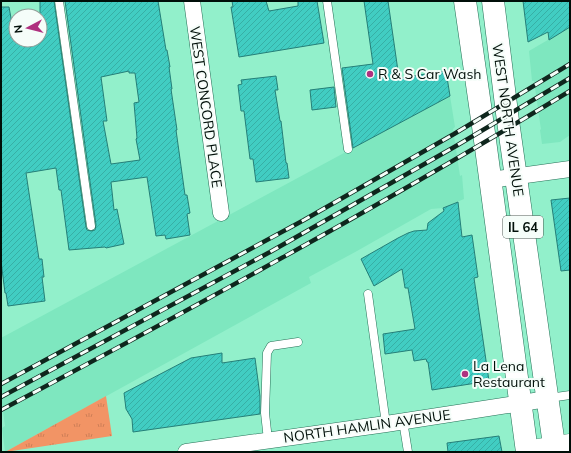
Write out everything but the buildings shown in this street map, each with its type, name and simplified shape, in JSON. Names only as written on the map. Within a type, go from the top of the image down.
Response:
[{"type":"main road","name":"WEST NORTH AVENUE","points":[[465,1],[526,451]]},
{"type":"main road","name":"WEST NORTH AVENUE","points":[[493,1],[547,399],[559,448]]},
{"type":"street","name":"WEST CONCORD PLACE","points":[[192,1],[221,213]]},
{"type":"street","points":[[490,180],[570,169]]},
{"type":"street","name":"NORTH HAMLIN AVENUE","points":[[186,452],[386,424],[547,399]]},
{"type":"street","points":[[526,451],[559,448]]},
{"type":"lane","points":[[59,1],[91,226]]},
{"type":"lane","points":[[326,1],[348,149]]},
{"type":"lane","points":[[368,294],[386,424]]},
{"type":"lane","points":[[268,440],[265,413],[267,353],[271,346],[298,342]]},
{"type":"lane","points":[[547,399],[570,395]]},
{"type":"lane","points":[[403,421],[408,452]]},
{"type":"shaded area","points":[[570,27],[570,135],[560,142],[542,144],[529,51]]},
{"type":"shaded area","points":[[450,96],[455,127],[453,129],[460,176],[462,175],[464,199],[443,208],[431,209],[309,277],[311,283],[5,452],[2,428],[5,426],[1,396],[1,338]]},
{"type":"green space","points":[[106,396],[112,436],[5,452]]},
{"type":"railway","points":[[1,384],[304,220],[454,134],[570,64]]},
{"type":"railway","points":[[1,397],[270,252],[456,146],[570,78]]},
{"type":"railway","points":[[1,410],[288,255],[430,174],[570,91]]},
{"type":"place","name":"R & S Car Wash","points":[[370,74]]},
{"type":"place","name":"La Lena Restaurant","points":[[465,374]]}]
